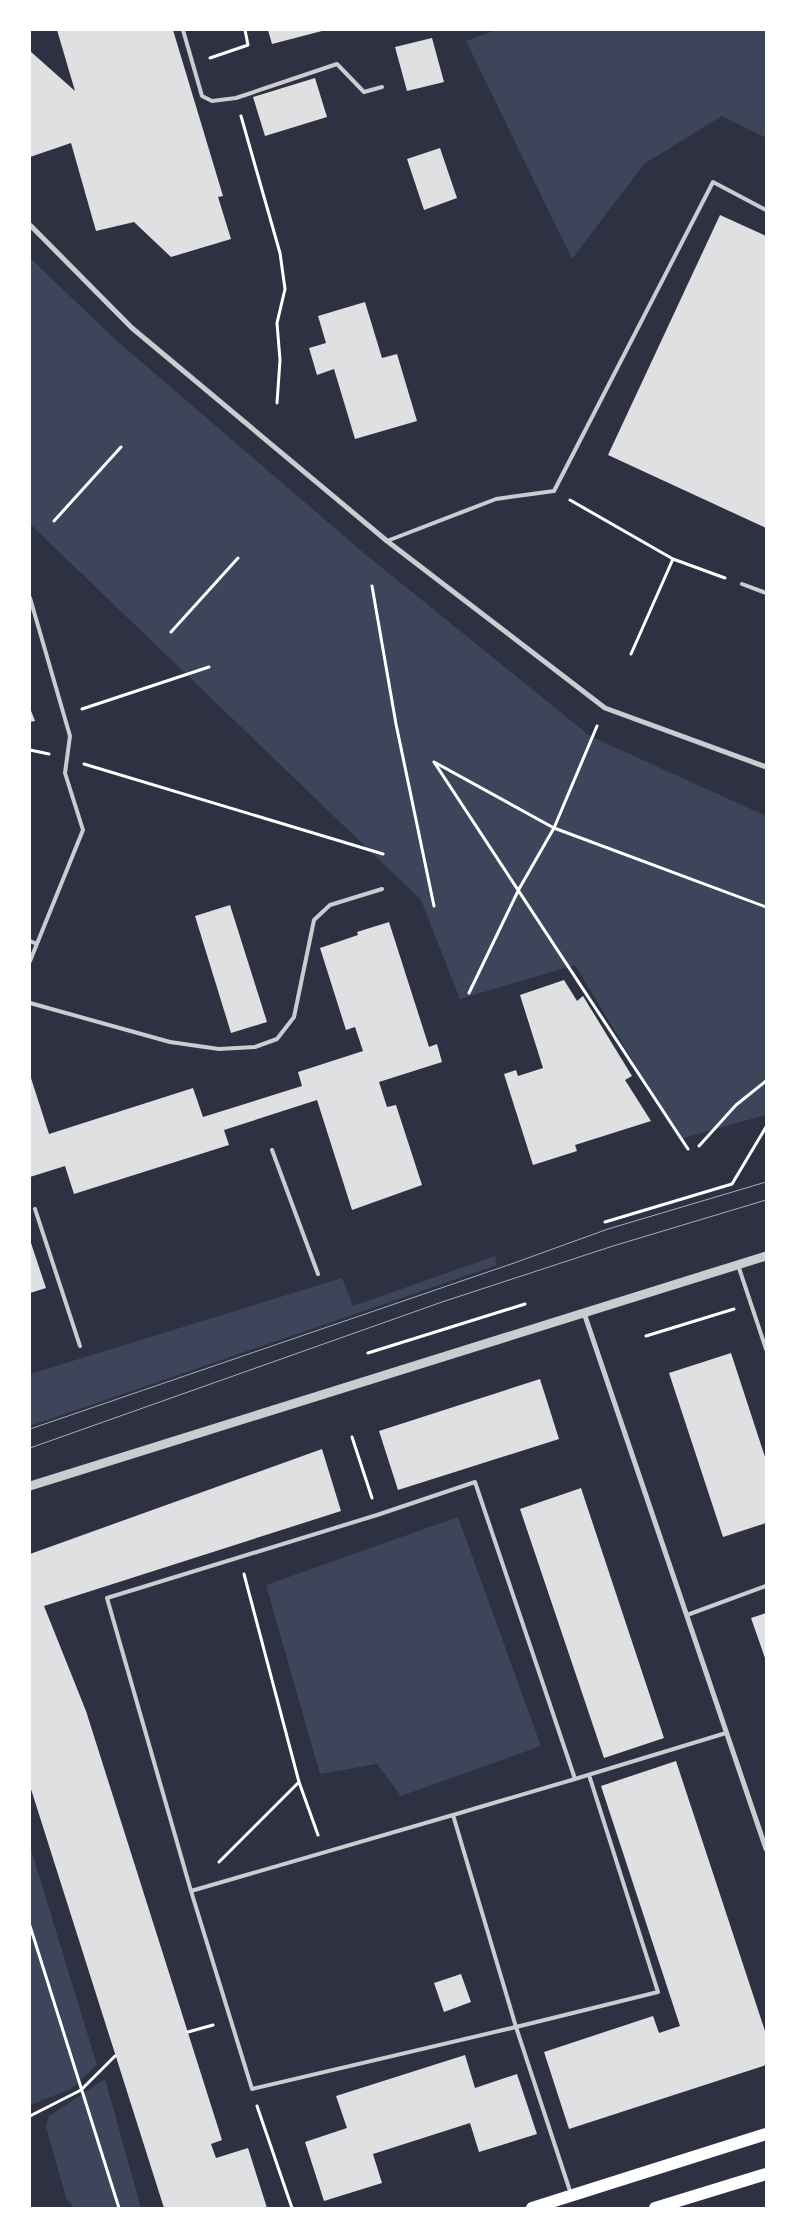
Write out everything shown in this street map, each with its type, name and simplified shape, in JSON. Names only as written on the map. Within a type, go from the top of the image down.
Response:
[{"type":"main road","points":[[532,2208],[766,2134]]},
{"type":"main road","points":[[654,2208],[766,2174]]},
{"type":"street","points":[[30,225],[132,328],[387,541],[605,708],[766,767]]},
{"type":"street","points":[[30,1486],[766,1256]]},
{"type":"street","points":[[584,1313],[766,1849]]},
{"type":"lane","points":[[183,30],[202,96],[212,101],[236,98],[337,64],[364,92],[382,87]]},
{"type":"lane","points":[[387,541],[496,499],[554,491],[713,182],[766,210]]},
{"type":"lane","points":[[742,584],[766,593]]},
{"type":"lane","points":[[30,598],[70,736],[65,773],[83,830],[30,961]]},
{"type":"lane","points":[[30,1002],[170,1042],[219,1049],[255,1047],[277,1039],[294,1017],[314,920],[330,905],[382,889]]},
{"type":"lane","points":[[30,940],[37,944]]},
{"type":"lane","points":[[272,1150],[318,1274]]},
{"type":"lane","points":[[36,1209],[80,1346]]},
{"type":"lane","points":[[738,1265],[766,1349]]},
{"type":"lane","points":[[575,1779],[475,1482],[377,1515],[107,1598],[191,1891],[252,2089],[658,1992],[589,1775]]},
{"type":"lane","points":[[687,1615],[766,1586]]},
{"type":"lane","points":[[191,1891],[726,1733]]},
{"type":"lane","points":[[453,1815],[516,2027],[560,2155],[572,2196]]},
{"type":"path","points":[[193,63],[248,45],[245,30]]},
{"type":"path","points":[[236,98],[280,253],[285,289],[277,323],[280,360],[277,402]]},
{"type":"path","points":[[54,521],[121,447]]},
{"type":"path","points":[[554,491],[673,559],[742,584]]},
{"type":"path","points":[[171,632],[238,558]]},
{"type":"path","points":[[631,654],[673,559]]},
{"type":"path","points":[[372,586],[396,724],[434,906]]},
{"type":"path","points":[[64,715],[209,667]]},
{"type":"path","points":[[469,993],[519,889],[554,828],[597,726]]},
{"type":"path","points":[[30,750],[67,759],[383,854]]},
{"type":"path","points":[[688,1149],[434,762],[554,828],[766,907]]},
{"type":"path","points":[[699,1146],[736,1105],[766,1081]]},
{"type":"path","points":[[605,1222],[732,1184],[766,1127]]},
{"type":"path","points":[[368,1354],[525,1304]]},
{"type":"path","points":[[646,1336],[751,1304]]},
{"type":"path","points":[[352,1437],[377,1515]]},
{"type":"path","points":[[239,1557],[299,1782],[324,1852]]},
{"type":"path","points":[[218,1864],[299,1782]]},
{"type":"path","points":[[30,1926],[119,2208]]},
{"type":"path","points":[[188,2032],[231,2021]]},
{"type":"path","points":[[30,2116],[81,2090],[116,2056]]},
{"type":"path","points":[[252,2089],[292,2208]]},
{"type":"shaded area","points":[[496,30],[766,30],[766,138],[722,116],[644,164],[572,259],[466,41]]},
{"type":"shaded area","points":[[30,258],[117,341],[365,554],[590,736],[766,816],[766,1115],[680,1139],[575,965],[460,999],[421,900],[30,524]]},
{"type":"shaded area","points":[[495,1256],[497,1265],[30,1426],[30,1374],[342,1278],[353,1306]]},
{"type":"shaded area","points":[[458,1517],[541,1746],[401,1796],[377,1764],[320,1774],[266,1585]]},
{"type":"shaded area","points":[[30,1846],[97,2065],[71,2089],[30,2105]]},
{"type":"shaded area","points":[[105,2079],[141,2208],[74,2208],[66,2198],[46,2126],[49,2116]]},
{"type":"building","points":[[57,30],[173,30],[223,196],[218,197],[231,239],[171,257],[134,222],[96,231],[71,143],[30,157],[30,51],[75,91]]},
{"type":"building","points":[[268,30],[322,30],[322,31],[272,44]]},
{"type":"building","points":[[432,38],[444,82],[407,91],[395,47]]},
{"type":"building","points":[[315,78],[327,117],[265,136],[253,97]]},
{"type":"building","points":[[440,148],[457,198],[424,210],[407,159]]},
{"type":"building","points":[[720,215],[766,236],[766,528],[608,455]]},
{"type":"building","points":[[365,302],[382,358],[397,354],[417,421],[355,439],[334,369],[317,375],[309,348],[326,343],[318,316]]},
{"type":"building","points":[[30,708],[35,721],[30,722]]},
{"type":"building","points":[[230,905],[267,1022],[231,1033],[195,916]]},
{"type":"building","points":[[389,922],[429,1047],[437,1044],[442,1062],[379,1082],[387,1107],[396,1105],[422,1185],[352,1210],[317,1100],[224,1130],[229,1145],[74,1194],[65,1166],[30,1177],[30,1075],[49,1134],[193,1088],[203,1117],[302,1086],[298,1072],[363,1051],[355,1027],[346,1030],[320,948],[358,935],[357,932]]},
{"type":"building","points":[[564,980],[577,1001],[583,996],[632,1076],[625,1080],[651,1121],[575,1145],[577,1151],[533,1165],[504,1074],[516,1070],[518,1076],[543,1068],[520,995]]},
{"type":"building","points":[[30,1240],[46,1288],[30,1293]]},
{"type":"building","points":[[731,1353],[766,1460],[766,1523],[723,1537],[669,1373]]},
{"type":"building","points":[[540,1379],[559,1439],[398,1490],[379,1431]]},
{"type":"building","points":[[322,1449],[341,1511],[44,1606],[86,1711],[222,2140],[211,2144],[216,2158],[248,2148],[267,2208],[164,2208],[30,1786],[30,1554]]},
{"type":"building","points":[[581,1488],[664,1738],[604,1758],[520,1509]]},
{"type":"building","points":[[766,1613],[766,1661],[751,1618]]},
{"type":"building","points":[[676,1761],[766,2034],[766,2065],[569,2129],[544,2052],[653,2016],[659,2033],[680,2026],[601,1786]]},
{"type":"building","points":[[461,1974],[471,2002],[444,2012],[434,1983]]},
{"type":"building","points":[[465,2055],[475,2088],[517,2074],[537,2134],[479,2152],[470,2123],[373,2154],[382,2183],[324,2201],[305,2142],[347,2128],[336,2096]]},
{"type":"tram line","points":[[30,1429],[608,1229],[766,1182]]},
{"type":"tram line","points":[[30,1448],[442,1302],[613,1246],[766,1200]]}]
